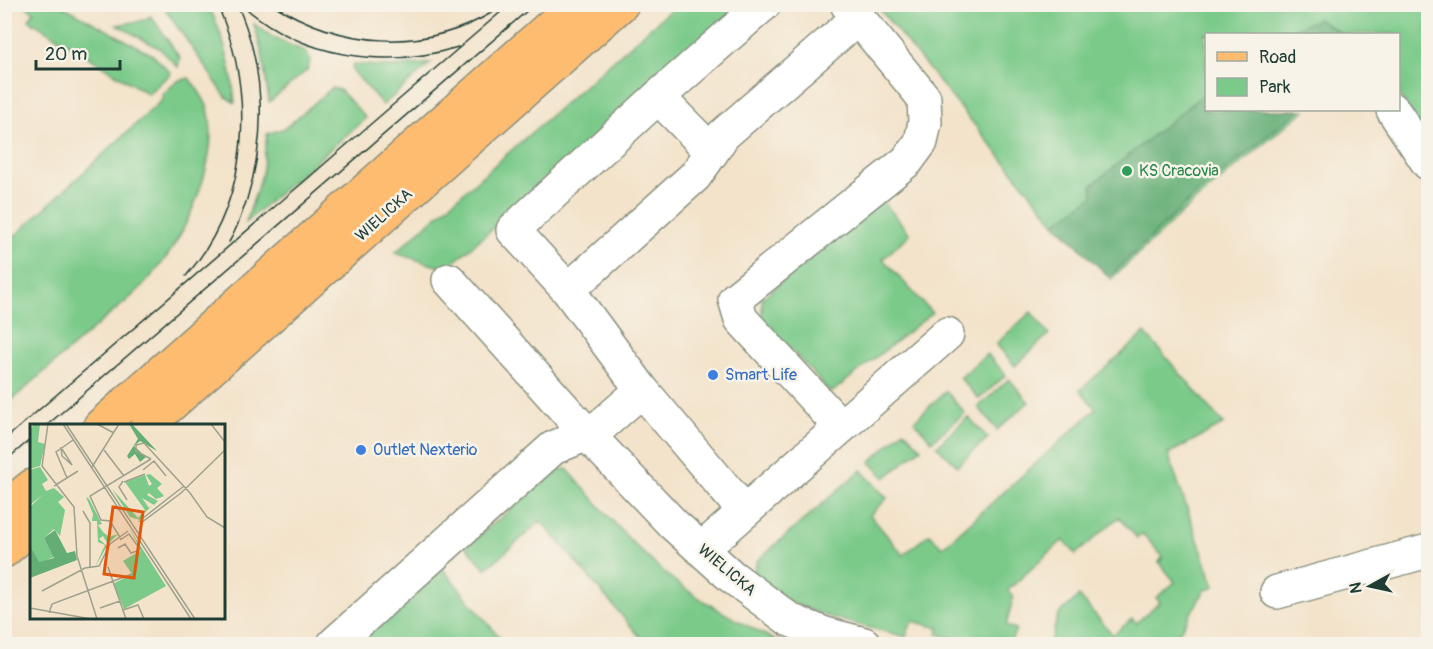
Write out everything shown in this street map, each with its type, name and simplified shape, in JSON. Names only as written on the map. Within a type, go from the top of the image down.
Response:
[{"type":"main road","name":"WIELICKA","points":[[102,424],[575,4]]},
{"type":"main road","name":"WIELICKA","points":[[149,424],[622,4]]},
{"type":"main road","points":[[4,509],[30,488]]},
{"type":"main road","points":[[4,551],[30,529]]},
{"type":"street","points":[[744,511],[642,390],[568,290],[513,230],[658,97],[764,4]]},
{"type":"street","points":[[568,290],[695,176],[723,135],[853,11],[924,98],[925,122],[921,142],[908,161],[735,299],[741,319],[842,427]]},
{"type":"street","points":[[658,97],[712,152]]},
{"type":"street","points":[[1394,111],[1428,163]]},
{"type":"street","name":"WIELICKA","points":[[450,280],[587,434],[673,524],[731,576],[790,620],[825,634],[864,645]]},
{"type":"street","points":[[702,549],[947,334]]},
{"type":"street","points":[[334,645],[553,448],[602,425],[642,390]]},
{"type":"street","points":[[1277,592],[1428,551]]},
{"type":"green space","points":[[24,5],[61,5],[153,55],[171,73],[148,94],[29,20],[34,12]]},
{"type":"green space","points":[[164,5],[208,5],[219,28],[226,52],[235,103],[226,97]]},
{"type":"green space","points":[[676,5],[750,5],[446,269],[395,253]]},
{"type":"green space","name":"KS Cracovia","points":[[876,5],[1428,5],[1428,140],[1400,96],[1400,33],[1205,33],[1205,111],[1304,111],[1195,201],[1111,279],[1061,219],[1055,223]]},
{"type":"green space","points":[[151,16],[180,58],[178,67],[159,48],[117,25],[141,21]]},
{"type":"green space","points":[[1318,19],[1341,33],[1285,33]]},
{"type":"green space","points":[[254,24],[274,38],[307,52],[310,61],[307,70],[269,102],[262,53]]},
{"type":"green space","points":[[431,63],[383,105],[352,70],[353,64],[393,67]]},
{"type":"green space","points":[[189,78],[206,104],[211,132],[204,176],[197,198],[177,240],[166,258],[135,293],[5,406],[5,245],[163,99],[162,95],[177,81]]},
{"type":"green space","points":[[332,88],[340,90],[366,118],[246,222],[262,174],[267,134],[285,128]]},
{"type":"green space","points":[[1205,93],[1205,111],[1298,111],[1192,198],[1109,277],[1055,223],[1093,196],[1092,185]]},
{"type":"green space","points":[[882,200],[910,234],[883,259],[932,313],[831,393],[762,318],[762,298]]},
{"type":"green space","points":[[1031,312],[1049,334],[1015,366],[996,344]]},
{"type":"green space","points":[[1145,333],[1224,424],[1168,454],[1214,586],[1205,590],[1172,644],[1050,644],[1058,615],[1079,596],[1113,635],[1132,619],[1136,623],[1160,602],[1156,598],[1175,582],[1159,562],[1163,557],[1143,534],[1137,538],[1119,517],[1076,554],[1063,540],[1008,590],[1013,598],[1006,626],[1016,629],[1012,644],[976,644],[937,634],[939,628],[912,621],[906,637],[842,621],[811,611],[782,597],[753,573],[757,561],[861,470],[887,498],[870,515],[903,555],[929,534],[943,547],[1096,409],[1080,390]]},
{"type":"green space","points":[[987,354],[1006,375],[979,399],[960,378]]},
{"type":"green space","points":[[1009,379],[1029,402],[997,430],[978,407]]},
{"type":"green space","points":[[946,391],[965,413],[932,441],[914,421]]},
{"type":"green space","points":[[968,417],[988,438],[957,466],[937,446]]},
{"type":"green space","points":[[904,430],[921,448],[885,478],[870,462]]},
{"type":"green space","points":[[567,469],[630,540],[671,578],[711,605],[782,644],[646,644],[541,521],[486,569],[466,546],[559,470]]},
{"type":"green space","points":[[437,562],[505,644],[351,644]]},
{"type":"tram line","points":[[186,276],[208,246],[224,214],[235,180],[240,145],[241,109],[238,73],[230,38],[217,4]]},
{"type":"tram line","points":[[229,242],[247,199],[258,150],[260,126],[258,76],[253,52],[237,4]]},
{"type":"tram line","points":[[241,4],[264,22],[289,36],[316,47],[343,54],[401,57],[430,54],[458,47]]},
{"type":"tram line","points":[[272,4],[326,29],[354,37],[382,40],[438,35],[493,12]]},
{"type":"tram line","points":[[4,440],[510,4]]},
{"type":"tram line","points":[[48,424],[535,4]]},
{"type":"tram line","points":[[4,462],[30,440]]},
{"type":"place","name":"KS Cracovia","points":[[1127,171]]},
{"type":"place","name":"Smart Life","points":[[713,375]]},
{"type":"place","name":"Outlet Nexterio","points":[[361,450]]}]
